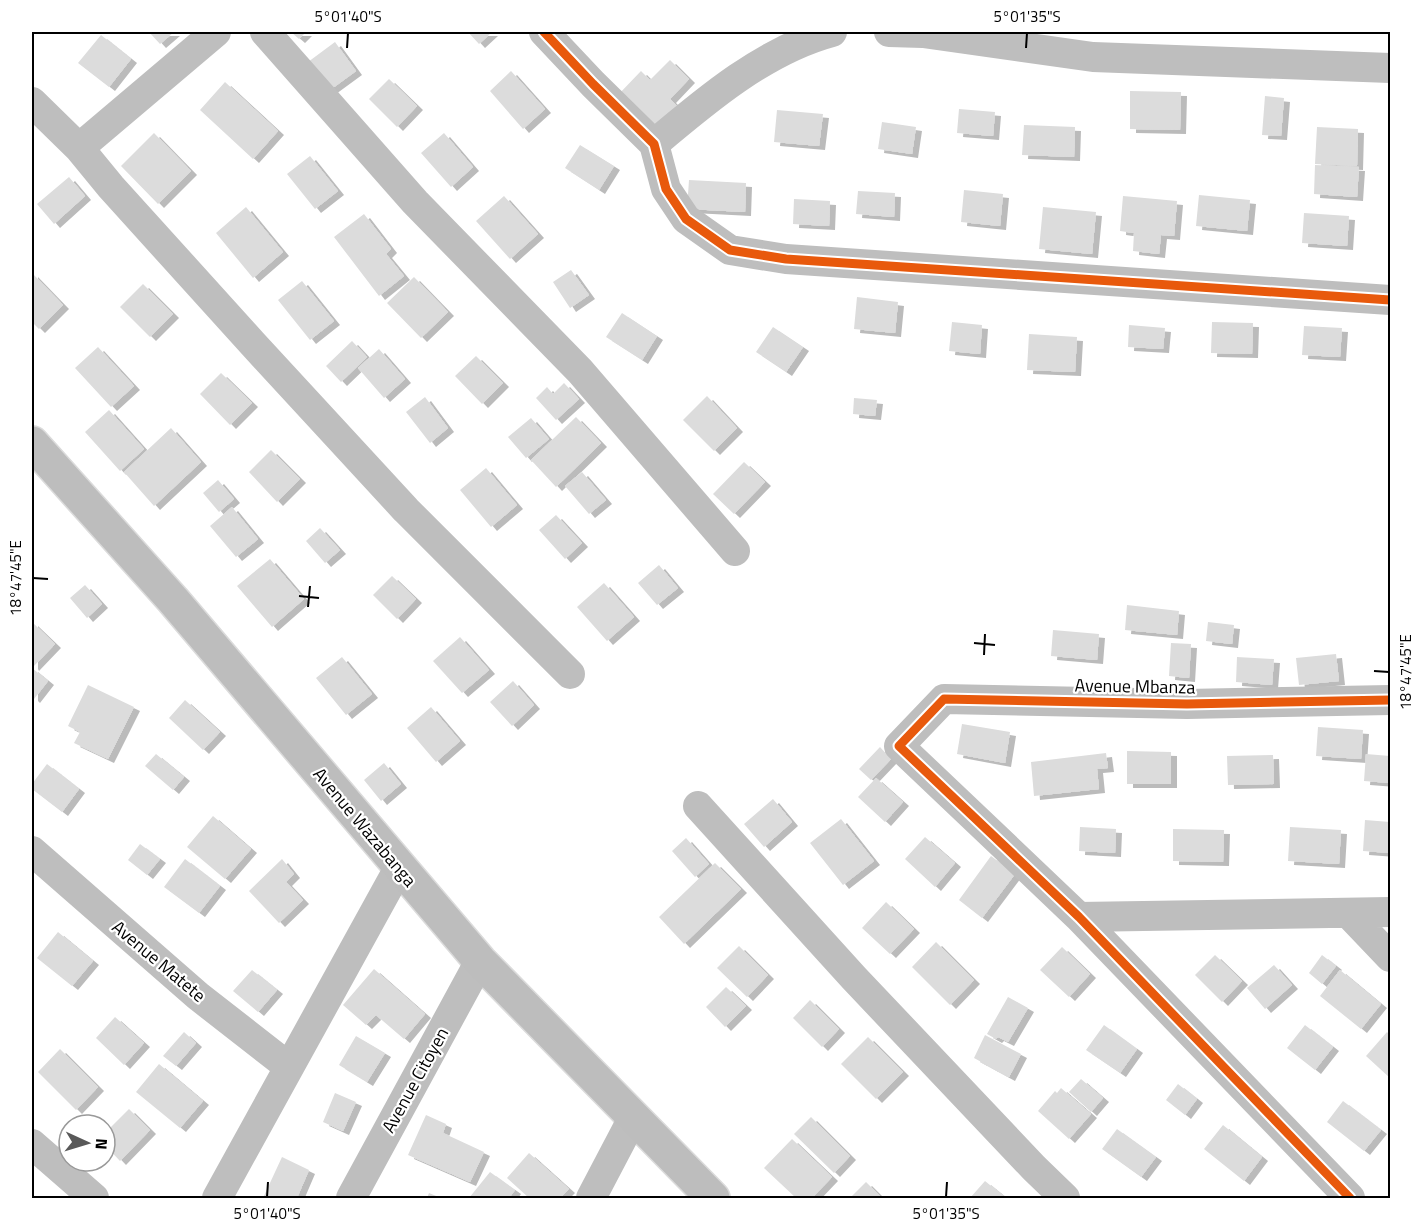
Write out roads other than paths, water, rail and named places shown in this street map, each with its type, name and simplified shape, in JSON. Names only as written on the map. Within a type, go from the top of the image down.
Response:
[{"type":"main road","name":"Avenue Wazabanga","points":[[32,443],[173,600],[480,961],[713,1198]]},
{"type":"street","points":[[79,148],[216,32]]},
{"type":"street","points":[[265,32],[415,202],[580,371],[735,551]]},
{"type":"street","points":[[544,32],[654,144],[666,189],[686,219],[730,250],[786,259],[1390,300]]},
{"type":"street","points":[[654,144],[715,92],[792,46],[810,37],[832,32]]},
{"type":"street","points":[[889,32],[923,33],[1093,57],[1390,68]]},
{"type":"street","points":[[32,102],[79,148],[111,187],[237,327],[406,510],[570,674]]},
{"type":"street","name":"Avenue Mbanza","points":[[1079,917],[899,746],[944,699],[1187,704],[1390,700]]},
{"type":"street","points":[[699,806],[854,978],[1065,1198]]},
{"type":"street","name":"Avenue Matete","points":[[32,851],[198,996],[289,1067]]},
{"type":"street","points":[[217,1198],[399,868]]},
{"type":"street","points":[[1079,917],[1390,912]]},
{"type":"street","points":[[1349,914],[1390,957]]},
{"type":"street","points":[[1079,917],[1350,1198]]},
{"type":"street","name":"Avenue Citoyen","points":[[351,1198],[480,961]]},
{"type":"street","points":[[591,1198],[633,1118]]},
{"type":"street","points":[[32,1144],[94,1198]]}]
